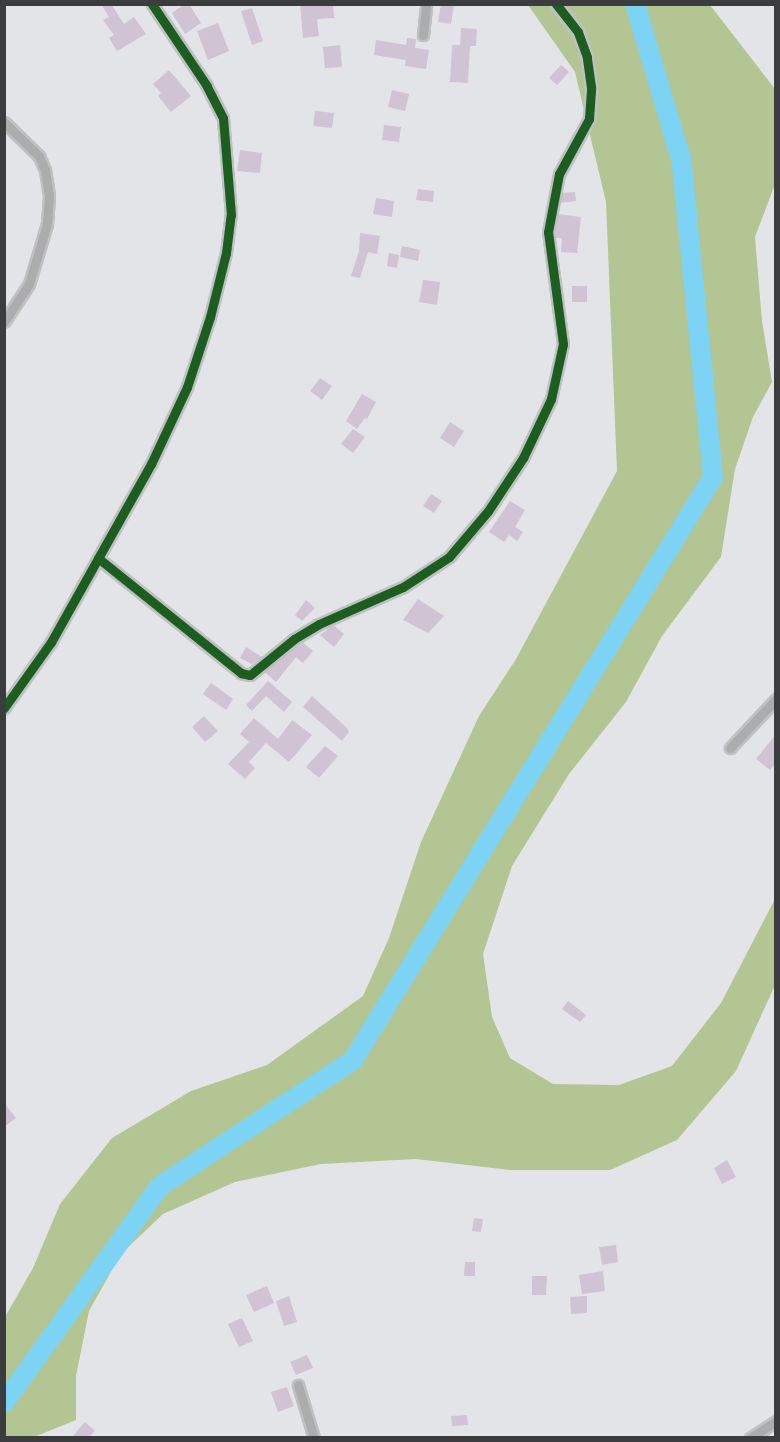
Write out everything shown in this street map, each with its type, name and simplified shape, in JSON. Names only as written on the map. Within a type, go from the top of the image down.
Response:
[{"type":"street","points":[[4,708],[51,642],[151,464],[187,387],[210,317],[226,253],[231,215],[224,118],[207,86],[152,4]]},
{"type":"street","points":[[423,35],[426,4]]},
{"type":"street","points":[[98,558],[198,640],[241,673],[250,675],[294,639],[319,624],[403,587],[449,557],[488,511],[524,458],[551,399],[563,344],[548,232],[559,174],[589,119],[591,87],[587,57],[578,32],[556,4]]},
{"type":"street","points":[[4,122],[39,156],[45,170],[49,196],[47,224],[29,284],[4,322]]},
{"type":"street","points":[[730,748],[776,699]]},
{"type":"street","points":[[298,1385],[315,1437]]},
{"type":"street","points":[[750,1437],[776,1420]]},
{"type":"green space","points":[[528,5],[710,5],[775,89],[775,184],[755,237],[762,321],[772,382],[753,417],[735,469],[721,557],[662,636],[626,702],[569,774],[512,866],[483,954],[492,1017],[510,1058],[553,1084],[619,1085],[672,1066],[721,1003],[775,899],[775,985],[736,1071],[677,1140],[610,1170],[511,1170],[416,1159],[321,1164],[235,1182],[163,1214],[121,1254],[89,1311],[76,1376],[76,1420],[34,1437],[5,1438],[5,1317],[33,1268],[60,1204],[112,1138],[191,1091],[267,1065],[363,996],[389,938],[421,842],[479,716],[516,659],[617,471],[606,202],[575,72]]},
{"type":"building","points":[[101,4],[111,4],[124,24],[134,17],[146,34],[117,51],[109,38],[114,35],[103,20],[109,17]]},
{"type":"building","points":[[185,4],[189,4],[201,23],[185,34],[172,13]]},
{"type":"building","points":[[300,4],[333,4],[334,18],[317,19],[319,36],[303,38]]},
{"type":"building","points":[[441,4],[454,4],[451,24],[438,22]]},
{"type":"building","points":[[252,8],[263,41],[252,45],[241,11]]},
{"type":"building","points":[[218,23],[229,51],[208,60],[197,31]]},
{"type":"building","points":[[461,28],[477,29],[476,46],[470,46],[468,83],[450,82],[452,45],[460,45]]},
{"type":"building","points":[[407,38],[416,39],[415,48],[429,50],[426,69],[405,66],[406,60],[374,55],[376,40],[406,45]]},
{"type":"building","points":[[340,45],[342,67],[325,68],[323,47]]},
{"type":"building","points":[[561,65],[569,72],[557,85],[549,78]]},
{"type":"building","points":[[169,70],[191,96],[171,112],[158,96],[161,93],[153,84]]},
{"type":"building","points":[[392,90],[409,94],[405,111],[388,107]]},
{"type":"building","points":[[315,111],[334,113],[332,128],[313,126]]},
{"type":"building","points":[[384,125],[401,127],[399,142],[382,140]]},
{"type":"building","points":[[240,150],[262,153],[260,173],[237,171]]},
{"type":"building","points":[[418,189],[434,191],[433,202],[416,200]]},
{"type":"building","points":[[575,192],[576,201],[560,203],[562,193]]},
{"type":"building","points":[[376,198],[394,201],[392,217],[373,214]]},
{"type":"building","points":[[558,214],[581,217],[577,253],[561,252],[562,238],[556,238],[555,232]]},
{"type":"building","points":[[360,233],[380,236],[377,254],[368,252],[360,278],[351,276],[359,251]]},
{"type":"building","points":[[402,246],[420,250],[418,261],[400,257]]},
{"type":"building","points":[[389,253],[399,255],[397,268],[387,266]]},
{"type":"building","points":[[423,280],[440,282],[437,305],[419,302]]},
{"type":"building","points":[[572,286],[587,286],[587,302],[572,302]]},
{"type":"building","points":[[320,378],[332,386],[322,400],[310,391]]},
{"type":"building","points":[[362,394],[376,402],[367,419],[365,418],[357,429],[346,421]]},
{"type":"building","points":[[450,422],[464,431],[454,447],[440,438]]},
{"type":"building","points":[[353,429],[365,437],[353,453],[341,444]]},
{"type":"building","points":[[431,494],[442,501],[434,513],[423,506]]},
{"type":"building","points":[[510,501],[525,510],[515,527],[523,532],[517,541],[509,535],[504,542],[489,532]]},
{"type":"building","points":[[418,599],[444,616],[428,633],[403,620]]},
{"type":"building","points":[[306,600],[315,608],[302,621],[295,615]]},
{"type":"building","points":[[333,625],[344,634],[334,647],[320,635]]},
{"type":"building","points":[[302,642],[313,651],[303,663],[296,657],[276,682],[265,672]]},
{"type":"building","points":[[246,647],[262,657],[252,664],[240,658]]},
{"type":"building","points":[[268,681],[292,702],[284,712],[266,696],[252,711],[246,705]]},
{"type":"building","points":[[211,683],[233,699],[226,710],[203,694]]},
{"type":"building","points":[[312,696],[347,728],[349,732],[342,741],[303,707]]},
{"type":"building","points":[[204,716],[218,731],[205,742],[192,727]]},
{"type":"building","points":[[254,718],[278,739],[292,720],[312,735],[289,762],[266,743],[249,762],[255,768],[245,779],[228,764],[249,742],[240,734]]},
{"type":"building","points":[[776,734],[776,763],[770,770],[756,759]]},
{"type":"building","points":[[325,746],[338,756],[319,778],[306,767]]},
{"type":"building","points":[[568,1001],[586,1015],[580,1022],[562,1009]]},
{"type":"building","points":[[4,1103],[16,1118],[4,1127]]},
{"type":"building","points":[[727,1160],[736,1177],[722,1184],[714,1168]]},
{"type":"building","points":[[474,1218],[483,1219],[481,1232],[472,1231]]},
{"type":"building","points":[[616,1245],[618,1262],[602,1265],[599,1247]]},
{"type":"building","points":[[465,1262],[475,1262],[475,1276],[464,1276]]},
{"type":"building","points":[[603,1271],[605,1291],[582,1294],[579,1275]]},
{"type":"building","points":[[532,1276],[547,1276],[546,1295],[532,1295]]},
{"type":"building","points":[[267,1286],[274,1303],[254,1312],[246,1295]]},
{"type":"building","points":[[289,1296],[297,1322],[284,1326],[276,1301]]},
{"type":"building","points":[[587,1296],[587,1313],[571,1314],[570,1297]]},
{"type":"building","points":[[242,1318],[253,1341],[239,1347],[228,1324]]},
{"type":"building","points":[[307,1355],[313,1368],[296,1375],[290,1362]]},
{"type":"building","points":[[287,1387],[294,1406],[278,1412],[271,1392]]},
{"type":"building","points":[[467,1415],[468,1425],[452,1426],[451,1416]]},
{"type":"building","points":[[85,1422],[95,1431],[89,1437],[72,1437]]},
{"type":"waterway","points":[[4,1403],[160,1186],[353,1060],[713,477],[681,159],[635,4]]},
{"type":"cycle path","points":[[4,708],[51,642],[151,464],[187,387],[210,317],[226,253],[231,215],[223,118],[207,86],[152,4]]},
{"type":"cycle path","points":[[98,558],[241,673],[250,675],[294,639],[319,624],[403,587],[449,557],[488,511],[523,458],[551,399],[563,344],[548,232],[559,174],[589,119],[591,87],[587,57],[578,32],[556,4]]}]
